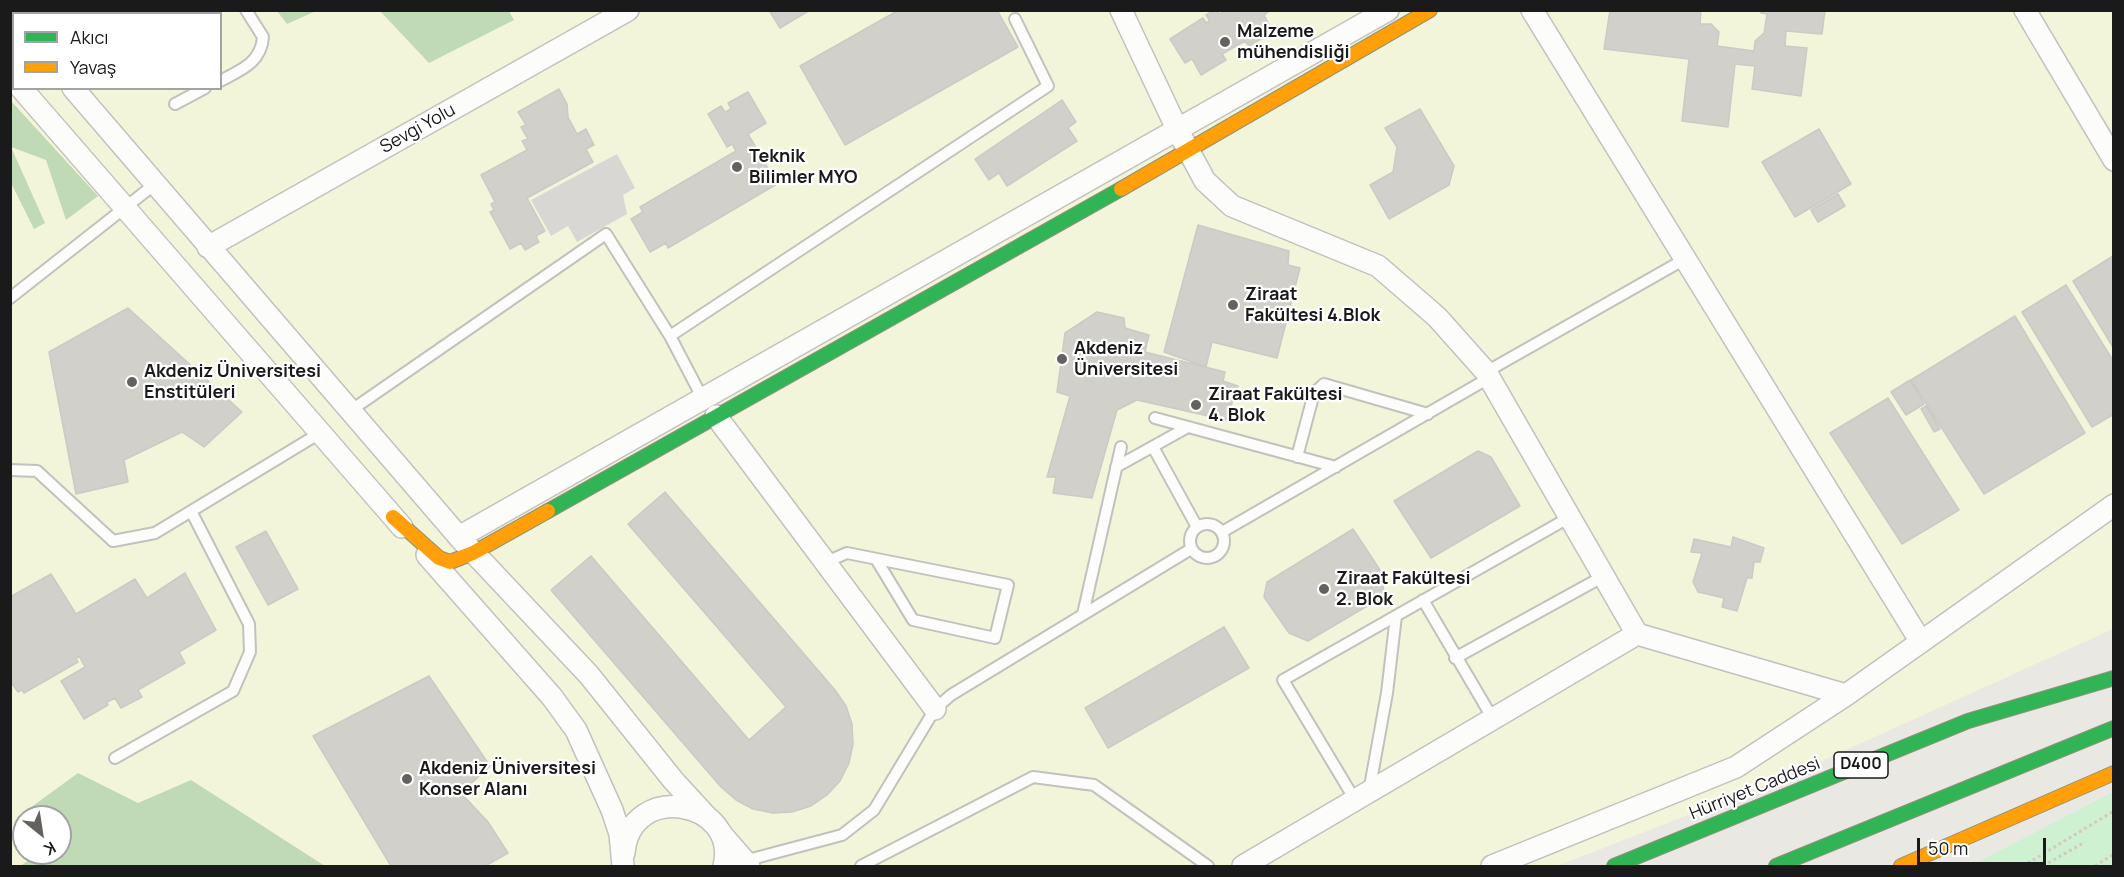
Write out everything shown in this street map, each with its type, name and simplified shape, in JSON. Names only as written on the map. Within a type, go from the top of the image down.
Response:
[{"type":"main road","points":[[393,517],[439,558],[450,562],[473,553],[709,408],[1188,150],[1430,10]]},
{"type":"main road","points":[[2023,719],[2114,678]]},
{"type":"main road","name":"Hürriyet Caddesi","points":[[1614,867],[1968,721],[2114,678]]},
{"type":"main road","points":[[1776,867],[1905,812],[2114,728]]},
{"type":"main road","points":[[1901,867],[2114,773]]},
{"type":"street","name":"Sevgi Yolu","points":[[208,247],[628,10]]},
{"type":"street","points":[[1121,10],[1178,131],[1205,181],[1232,206],[1378,266],[1437,317],[1487,375],[1637,634],[1846,695]]},
{"type":"street","points":[[459,537],[709,408],[1178,131],[1388,10]]},
{"type":"street","points":[[1532,10],[1921,642]]},
{"type":"street","points":[[2025,10],[2114,160]]},
{"type":"street","points":[[23,90],[552,697],[576,730],[612,810],[620,834],[623,865]]},
{"type":"street","points":[[75,90],[473,553],[589,675],[673,780],[711,822],[739,865]]},
{"type":"street","points":[[709,408],[934,709]]},
{"type":"street","points":[[1492,867],[1736,766],[1846,695],[2114,505]]},
{"type":"street","points":[[1243,867],[1637,634]]},
{"type":"street","points":[[623,865],[625,843],[632,828],[643,816],[658,808],[675,805],[691,808],[711,822]]},
{"type":"lane","points":[[222,80],[252,63],[260,52],[263,37],[246,10]]},
{"type":"lane","points":[[670,336],[1048,86],[1014,19]]},
{"type":"lane","points":[[175,104],[201,90]]},
{"type":"lane","points":[[10,298],[155,184]]},
{"type":"lane","points":[[350,411],[606,234],[670,336],[709,408]]},
{"type":"lane","points":[[1222,532],[1428,414],[1487,375],[1686,259]]},
{"type":"lane","points":[[1297,457],[1314,393],[1324,384],[1428,414]]},
{"type":"lane","points":[[1155,418],[1336,467]]},
{"type":"lane","points":[[1116,467],[1188,427]]},
{"type":"lane","points":[[10,470],[37,471],[113,542],[155,533],[320,433]]},
{"type":"lane","points":[[1083,614],[1121,447]]},
{"type":"lane","points":[[1153,447],[1197,527]]},
{"type":"lane","points":[[115,758],[233,692],[247,662],[251,643],[249,624],[191,511]]},
{"type":"lane","points":[[1362,796],[1283,680],[1570,516]]},
{"type":"lane","points":[[1213,525],[1222,532],[1224,548],[1214,557],[1201,558],[1191,549],[1191,535],[1197,527],[1213,525]]},
{"type":"lane","points":[[739,865],[842,835],[873,810],[934,709],[951,695],[1191,549]]},
{"type":"lane","points":[[826,562],[847,553],[1008,585],[995,638],[913,620],[876,559]]},
{"type":"lane","points":[[1455,658],[1604,576]]},
{"type":"lane","points":[[1423,600],[1455,658],[1493,719]]},
{"type":"lane","points":[[1362,796],[1387,693],[1396,616]]},
{"type":"lane","points":[[861,867],[1033,777],[1094,785],[1208,867]]},
{"type":"path","points":[[2016,867],[2028,863],[2114,812]]},
{"type":"path","points":[[2043,867],[2085,842]]},
{"type":"path","points":[[2094,867],[2114,854]]},
{"type":"shaded area","name":"Akdeniz Üniversitesi","points":[[10,11],[2113,11],[2113,629],[1793,774],[1557,866],[11,866]]},
{"type":"shaded area","points":[[277,11],[316,11],[287,24]]},
{"type":"shaded area","points":[[380,11],[509,11],[514,20],[429,63]]},
{"type":"shaded area","points":[[11,101],[98,196],[66,220],[46,160],[11,147]]},
{"type":"shaded area","points":[[11,147],[45,223],[34,229],[11,183]]},
{"type":"shaded area","points":[[617,154],[635,188],[623,195],[627,214],[577,242],[568,226],[551,236],[531,200]]},
{"type":"shaded area","points":[[78,773],[138,803],[191,780],[325,866],[20,866],[72,865],[72,805],[34,805]]},
{"type":"shaded area","points":[[2113,792],[2113,866],[1970,866]]},
{"type":"building","points":[[128,10],[207,10],[208,12],[126,12]]},
{"type":"building","points":[[769,10],[810,10],[780,28]]},
{"type":"building","points":[[899,10],[997,10],[1018,47],[845,145],[800,66]]},
{"type":"building","points":[[1215,10],[1220,14],[1227,10],[1271,10],[1264,15],[1273,32],[1249,46],[1245,41],[1222,54],[1226,60],[1201,75],[1192,59],[1185,63],[1170,39],[1203,18],[1206,23],[1210,21],[1206,15]]},
{"type":"building","points":[[1610,10],[1701,10],[1700,24],[1711,24],[1719,32],[1717,46],[1754,51],[1755,41],[1764,33],[1767,14],[1761,13],[1762,10],[1825,10],[1822,34],[1786,31],[1785,46],[1807,48],[1801,96],[1752,89],[1755,66],[1735,64],[1728,127],[1682,121],[1689,59],[1604,49]]},
{"type":"building","points":[[559,89],[567,104],[568,117],[577,134],[586,129],[594,145],[586,149],[593,162],[527,198],[545,231],[536,236],[539,242],[525,250],[521,243],[510,249],[490,212],[494,210],[491,204],[495,202],[481,175],[527,150],[522,141],[528,139],[521,127],[526,125],[518,112]]},
{"type":"building","name":"Teknik Bilimler MYO","points":[[748,92],[766,123],[748,134],[777,184],[668,248],[666,243],[650,252],[631,219],[643,212],[640,207],[736,151],[732,144],[727,147],[708,114],[721,106],[725,112],[731,109],[728,103]]},
{"type":"building","points":[[1062,100],[1076,122],[1068,128],[1077,141],[1007,186],[999,173],[989,180],[975,159]]},
{"type":"building","points":[[1420,109],[1454,166],[1449,185],[1389,219],[1370,185],[1393,172],[1397,147],[1385,128]]},
{"type":"building","points":[[1819,129],[1851,184],[1795,217],[1762,162]]},
{"type":"building","points":[[1838,194],[1845,206],[1818,222],[1811,210]]},
{"type":"building","name":"Ziraat Fakültesi 4.Blok","points":[[1198,225],[1289,251],[1288,265],[1300,268],[1277,358],[1212,342],[1206,367],[1164,352]]},
{"type":"building","points":[[2114,256],[2114,349],[2073,281]]},
{"type":"building","points":[[2066,285],[2114,362],[2114,414],[2092,427],[2022,312]]},
{"type":"building","name":"Akdeniz Üniversitesi Enstitüleri","points":[[128,308],[242,412],[204,447],[182,432],[124,460],[128,482],[76,494],[49,352]]},
{"type":"building","name":"Ziraat Fakültesi 4. Blok","points":[[1097,312],[1124,318],[1125,328],[1149,335],[1145,352],[1225,372],[1223,381],[1238,386],[1226,420],[1137,400],[1117,410],[1092,498],[1053,493],[1056,477],[1047,477],[1070,396],[1057,392],[1065,333]]},
{"type":"building","points":[[2015,316],[2085,433],[1984,494],[1911,380]]},
{"type":"building","points":[[1910,380],[1924,404],[1906,415],[1891,392]]},
{"type":"building","points":[[1888,398],[1959,510],[1902,544],[1830,433]]},
{"type":"building","points":[[1926,406],[1940,429],[1934,432],[1921,409]]},
{"type":"building","points":[[1478,451],[1491,457],[1520,506],[1431,558],[1394,501]]},
{"type":"building","points":[[665,492],[835,690],[846,706],[852,724],[853,744],[849,763],[840,781],[827,795],[811,806],[792,812],[773,813],[753,809],[736,800],[721,787],[551,590],[591,556],[749,740],[786,707],[628,524]]},
{"type":"building","name":"Ziraat Fakültesi 2. Blok","points":[[1353,529],[1382,573],[1384,596],[1308,641],[1289,633],[1264,597],[1267,582]]},
{"type":"building","points":[[266,531],[298,589],[268,605],[236,547]]},
{"type":"building","points":[[1733,537],[1764,548],[1760,562],[1754,562],[1752,578],[1747,578],[1737,611],[1722,607],[1724,598],[1698,592],[1693,582],[1702,553],[1691,552],[1694,539],[1731,547]]},
{"type":"building","points":[[185,573],[216,630],[179,652],[185,663],[138,690],[142,697],[121,708],[115,698],[107,702],[108,705],[84,719],[61,681],[85,667],[79,656],[76,659],[78,662],[24,693],[22,690],[18,692],[10,681],[10,597],[51,574],[76,614],[135,579],[147,598]]},
{"type":"building","points":[[1224,627],[1249,668],[1108,748],[1085,708]]},
{"type":"building","name":"Akdeniz Üniversitesi Konser Alanı","points":[[429,676],[490,766],[461,793],[488,822],[508,853],[485,866],[391,866],[313,736]]},
{"type":"traffic: fast","points":[[548,511],[1121,189]]},
{"type":"traffic: fast","points":[[1614,866],[1968,721],[2114,678]]},
{"type":"traffic: fast","points":[[1776,866],[2114,728]]},
{"type":"traffic: slow","points":[[1121,189],[1430,10]]},
{"type":"traffic: slow","points":[[393,517],[439,558],[450,562],[473,553],[548,511]]},
{"type":"traffic: slow","points":[[1901,866],[2114,773]]},
{"type":"place","name":"Malzeme mühendisliği","points":[[1225,42]]},
{"type":"place","name":"Teknik Bilimler MYO","points":[[737,167]]},
{"type":"place","name":"Ziraat Fakültesi 4.Blok","points":[[1233,305]]},
{"type":"place","name":"Akdeniz Üniversitesi","points":[[1062,359]]},
{"type":"place","name":"Akdeniz Üniversitesi Enstitüleri","points":[[132,382]]},
{"type":"place","name":"Ziraat Fakültesi 4. Blok","points":[[1196,405]]},
{"type":"place","name":"Ziraat Fakültesi 2. Blok","points":[[1324,589]]},
{"type":"place","name":"Akdeniz Üniversitesi Konser Alanı","points":[[407,779]]}]
